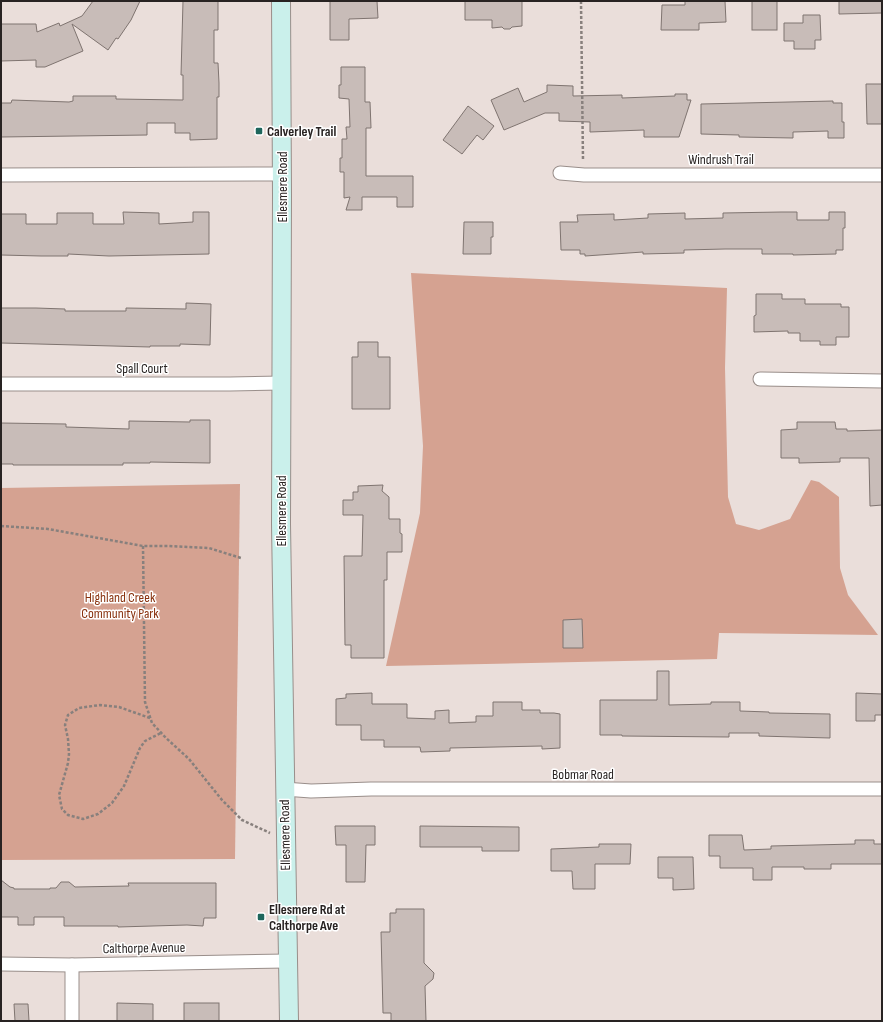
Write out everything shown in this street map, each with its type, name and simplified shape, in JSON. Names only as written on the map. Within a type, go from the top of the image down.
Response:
[{"type":"main road","name":"Ellesmere Road","points":[[281,1],[281,524],[284,790],[289,1021]]},
{"type":"street","name":"Windrush Trail","points":[[560,173],[584,175],[882,175]]},
{"type":"street","points":[[1,175],[282,174]]},
{"type":"street","points":[[760,380],[882,381]]},
{"type":"street","name":"Spall Court","points":[[1,384],[282,383]]},
{"type":"street","name":"Bobmar Road","points":[[284,790],[882,789]]},
{"type":"street","name":"Calthorpe Avenue","points":[[1,964],[72,965],[287,961]]},
{"type":"street","points":[[72,965],[72,1021]]},
{"type":"path","points":[[581,1],[584,175]]},
{"type":"path","points":[[1,526],[48,529],[143,546],[209,548],[241,558]]},
{"type":"path","points":[[143,546],[145,702],[152,723],[189,759],[222,800],[242,820],[285,839]]},
{"type":"path","points":[[150,718],[119,707],[100,705],[79,708],[68,715],[65,725],[68,739],[68,763],[59,795],[62,809],[68,815],[83,819],[98,814],[112,803],[124,786],[140,748],[145,740],[161,733]]},
{"type":"green space","points":[[411,273],[727,288],[725,368],[728,497],[736,524],[759,530],[790,519],[811,480],[819,482],[839,497],[840,568],[848,595],[878,635],[719,633],[717,659],[386,666],[420,513],[423,446]]},
{"type":"green space","name":"Highland Creek Community Park","points":[[240,484],[235,859],[1,860],[1,488]]},
{"type":"building","points":[[93,1],[140,1],[131,20],[118,39],[116,38],[108,50],[72,24],[83,51],[45,67],[36,67],[36,60],[1,61],[1,24],[36,24],[37,32],[59,23],[60,26],[82,16]]},
{"type":"building","points":[[183,1],[218,1],[218,30],[214,30],[214,63],[218,63],[219,83],[219,97],[217,97],[217,139],[190,140],[190,133],[175,133],[175,123],[147,123],[147,135],[1,137],[1,103],[11,103],[12,100],[69,102],[73,101],[73,96],[116,96],[116,99],[183,100],[183,75],[181,75]]},
{"type":"building","points":[[330,1],[377,1],[378,18],[349,19],[349,40],[330,40]]},
{"type":"building","points":[[465,1],[522,1],[522,26],[512,27],[510,29],[504,29],[502,27],[492,28],[492,20],[465,20]]},
{"type":"building","points":[[685,1],[725,1],[726,22],[699,23],[699,30],[661,30],[662,5],[685,5]]},
{"type":"building","points":[[752,1],[777,1],[777,30],[752,30]]},
{"type":"building","points":[[839,1],[882,1],[882,13],[839,14]]},
{"type":"building","points":[[803,15],[820,15],[821,40],[815,40],[815,49],[794,49],[794,41],[784,41],[784,23],[803,23]]},
{"type":"building","points":[[341,67],[365,67],[365,102],[370,102],[371,128],[366,128],[366,176],[413,176],[413,207],[397,207],[397,197],[362,197],[362,210],[346,210],[350,197],[344,198],[344,172],[340,172],[340,158],[342,158],[342,139],[347,139],[346,127],[350,127],[349,99],[339,98]]},
{"type":"building","points":[[866,84],[882,84],[882,124],[867,124]]},
{"type":"building","points":[[547,85],[573,86],[573,96],[622,95],[622,98],[675,96],[675,94],[687,94],[687,100],[691,100],[679,137],[644,137],[644,130],[590,132],[590,122],[559,121],[559,113],[545,113],[504,130],[491,100],[518,88],[524,102],[547,92]]},
{"type":"building","points":[[833,101],[833,103],[842,103],[844,138],[828,138],[828,131],[793,132],[793,138],[739,137],[739,135],[701,134],[701,104]]},
{"type":"building","points":[[468,106],[494,126],[483,140],[477,135],[462,154],[443,140]]},
{"type":"building","points":[[123,212],[159,213],[159,224],[193,222],[193,212],[209,212],[209,254],[109,256],[68,254],[68,256],[1,255],[1,214],[26,214],[26,224],[57,224],[57,213],[93,213],[93,224],[124,224]]},
{"type":"building","points":[[797,212],[797,220],[829,220],[829,212],[845,212],[843,250],[836,250],[836,254],[793,255],[762,254],[762,249],[725,249],[684,250],[684,253],[643,254],[643,252],[585,256],[585,254],[580,254],[580,250],[561,250],[560,222],[578,222],[577,215],[614,214],[614,220],[648,218],[648,214],[685,213],[685,219],[723,218],[723,213]]},
{"type":"building","points":[[464,222],[493,222],[491,254],[463,254]]},
{"type":"building","points":[[756,294],[782,294],[782,299],[805,299],[805,304],[841,304],[841,307],[849,307],[849,337],[836,337],[836,345],[820,345],[820,341],[800,341],[800,333],[788,333],[788,331],[754,332]]},
{"type":"building","points":[[186,303],[211,304],[210,345],[180,344],[180,346],[150,347],[1,343],[1,308],[65,309],[65,311],[126,311],[126,308],[186,309]]},
{"type":"building","points":[[358,342],[378,342],[378,357],[390,357],[390,409],[352,409],[352,357],[358,357]]},
{"type":"building","points":[[190,420],[210,420],[210,463],[150,462],[123,463],[123,465],[1,464],[1,423],[66,424],[66,427],[129,429],[129,421],[190,422]]},
{"type":"building","points":[[797,422],[835,422],[836,429],[847,429],[847,431],[882,430],[882,505],[870,506],[869,458],[840,458],[840,462],[799,463],[799,458],[781,458],[781,430],[797,429]]},
{"type":"building","points":[[383,485],[382,491],[389,497],[389,519],[400,519],[400,533],[402,534],[402,552],[387,552],[387,580],[384,580],[384,658],[351,658],[351,645],[345,645],[344,556],[362,556],[363,515],[343,515],[343,500],[353,500],[353,492],[358,492],[358,486]]},
{"type":"building","points":[[582,619],[583,648],[563,648],[563,620]]},
{"type":"building","points":[[657,671],[669,671],[669,705],[711,704],[711,702],[740,702],[740,711],[830,714],[830,738],[759,736],[759,733],[729,733],[729,737],[600,735],[600,700],[657,700]]},
{"type":"building","points":[[372,693],[372,704],[407,704],[407,718],[435,719],[435,711],[449,710],[449,723],[476,722],[476,716],[493,716],[493,702],[522,702],[522,710],[540,710],[540,713],[560,714],[560,748],[542,749],[542,746],[450,748],[450,751],[421,752],[420,747],[384,747],[384,740],[361,740],[361,725],[336,725],[336,699],[346,698],[346,694]]},
{"type":"building","points":[[856,693],[882,694],[882,715],[875,715],[875,721],[856,721]]},
{"type":"building","points":[[335,826],[375,826],[375,845],[366,845],[365,882],[346,882],[346,845],[336,845]]},
{"type":"building","points":[[420,826],[519,827],[519,851],[482,851],[482,847],[420,847]]},
{"type":"building","points":[[709,835],[742,835],[744,850],[771,849],[771,846],[855,844],[855,840],[874,840],[874,844],[882,844],[882,864],[831,864],[831,869],[772,867],[772,880],[753,880],[753,868],[720,868],[720,856],[709,856]]},
{"type":"building","points":[[599,844],[631,844],[630,864],[595,864],[595,889],[573,889],[572,871],[551,871],[551,849],[599,847]]},
{"type":"building","points":[[658,857],[693,857],[694,889],[673,890],[673,878],[658,878]]},
{"type":"building","points":[[1,880],[14,889],[50,889],[56,888],[61,882],[69,882],[75,887],[129,886],[128,883],[216,883],[216,918],[204,918],[203,926],[64,926],[64,917],[34,917],[34,925],[18,925],[18,917],[1,917]]},
{"type":"building","points":[[396,909],[424,909],[424,963],[434,973],[433,979],[425,986],[426,1021],[391,1021],[391,1013],[383,1013],[381,932],[390,932],[390,913],[396,913]]},
{"type":"building","points":[[117,1003],[153,1004],[153,1021],[117,1021]]},
{"type":"building","points":[[184,1003],[219,1003],[219,1021],[184,1021]]},
{"type":"building","points":[[14,1004],[28,1004],[29,1021],[15,1021]]},
{"type":"place","name":"Calverley Trail","points":[[259,131]]},
{"type":"place","name":"Ellesmere Rd at Calthorpe Ave","points":[[261,917]]}]
